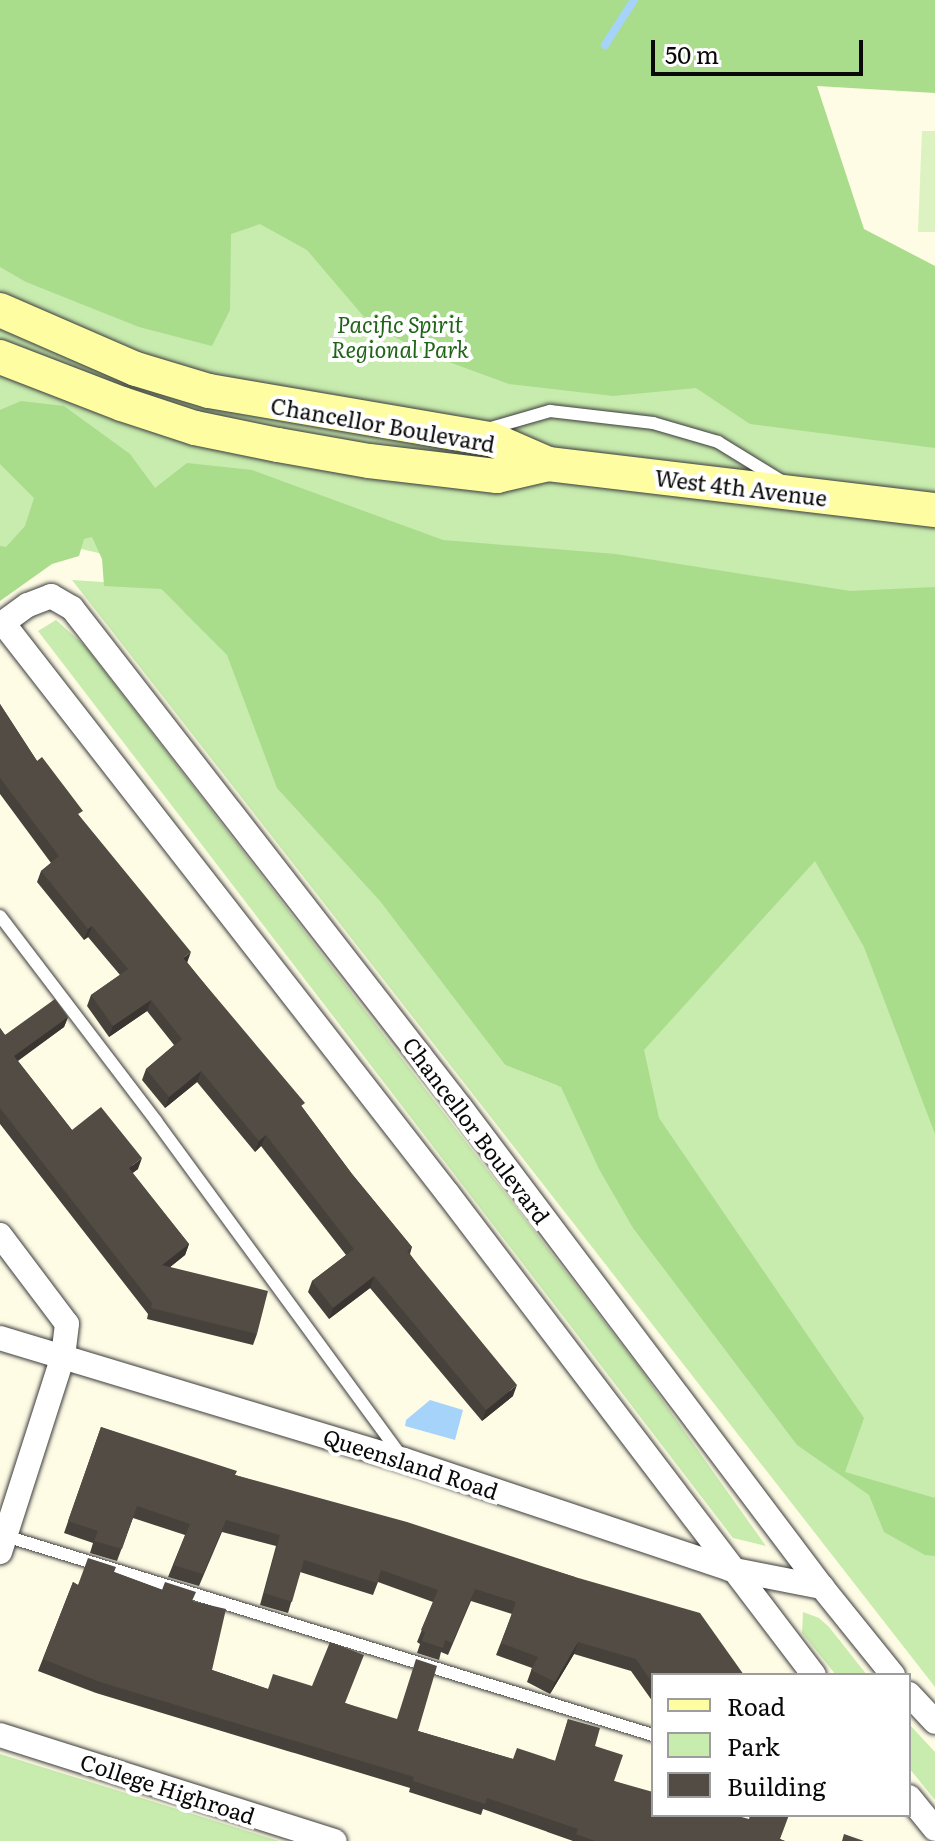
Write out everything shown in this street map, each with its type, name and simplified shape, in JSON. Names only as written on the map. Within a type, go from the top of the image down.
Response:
[{"type":"main road","name":"Chancellor Boulevard","points":[[0,310],[136,369],[209,391],[491,439],[548,464]]},
{"type":"main road","name":"Chancellor Boulevard","points":[[0,357],[166,418],[278,445],[369,461],[497,476],[548,464]]},
{"type":"main road","name":"West 4th Avenue","points":[[548,464],[935,510]]},
{"type":"street","name":"Chancellor Boulevard","points":[[2,624],[28,605],[51,596],[72,608],[461,1108],[822,1587],[891,1673]]},
{"type":"street","points":[[2,624],[438,1182],[730,1569],[812,1673]]},
{"type":"street","points":[[0,1235],[67,1324],[63,1356],[2,1540]]},
{"type":"street","name":"Queensland Road","points":[[0,1338],[404,1460],[730,1569],[822,1587]]},
{"type":"street","points":[[911,1696],[935,1722]]},
{"type":"street","name":"College Highroad","points":[[0,1735],[335,1841]]},
{"type":"street","points":[[911,1799],[935,1829]]},
{"type":"lane","points":[[466,436],[550,411],[653,423],[718,442],[803,495]]},
{"type":"lane","points":[[0,916],[156,1121],[404,1460]]},
{"type":"lane","points":[[2,1540],[651,1734]]},
{"type":"green space","name":"Pacific Spirit Regional Park","points":[[0,0],[935,433],[935,1687],[72,580],[149,585],[161,589],[184,612],[158,567],[73,547],[0,594]],"holes":[[[411,941],[558,1086],[505,1065]]]},
{"type":"green space","points":[[0,0],[935,0],[935,93],[817,86],[864,229],[935,266],[935,448],[750,424],[696,388],[613,396],[509,384],[427,354],[370,324],[307,250],[260,224],[231,234],[230,310],[212,346],[139,327],[26,282],[0,267]]},
{"type":"green space","points":[[922,131],[935,131],[935,232],[918,232]]},
{"type":"green space","points":[[21,401],[64,406],[130,454],[155,488],[187,463],[252,470],[443,540],[616,554],[850,591],[935,587],[935,1134],[864,947],[815,861],[644,1050],[659,1118],[864,1418],[845,1472],[935,1498],[935,1556],[925,1555],[884,1532],[869,1495],[797,1445],[633,1228],[599,1169],[561,1087],[505,1065],[380,901],[277,788],[227,655],[161,589],[104,586],[102,559],[92,537],[84,539],[79,556],[52,564],[0,601],[0,546],[6,547],[25,526],[34,498],[0,464],[0,410]]},
{"type":"green space","points":[[56,620],[85,646],[638,1366],[766,1546],[733,1538],[38,631]]},
{"type":"green space","points":[[803,1612],[819,1618],[865,1673],[834,1673],[802,1633]]},
{"type":"green space","points":[[911,1726],[935,1752],[935,1800],[911,1770]]},
{"type":"green space","points":[[0,1754],[113,1789],[279,1841],[0,1841]]},
{"type":"water","points":[[430,1400],[463,1410],[455,1440],[405,1426],[406,1420]]},
{"type":"building","points":[[0,704],[37,761],[42,757],[83,811],[78,814],[191,952],[183,958],[305,1103],[301,1106],[412,1247],[407,1251],[517,1385],[486,1410],[374,1276],[333,1308],[312,1281],[354,1249],[266,1135],[259,1141],[201,1071],[169,1097],[146,1069],[182,1039],[151,1000],[113,1026],[91,995],[128,969],[92,926],[88,929],[41,871],[59,856],[0,778]]},
{"type":"building","points":[[55,999],[68,1017],[14,1056],[72,1130],[101,1107],[142,1158],[129,1168],[189,1244],[162,1265],[268,1291],[257,1334],[151,1308],[152,1303],[0,1108],[0,1028],[5,1035]]},
{"type":"building","points":[[101,1427],[237,1471],[235,1475],[407,1522],[575,1577],[700,1613],[743,1673],[651,1673],[651,1681],[636,1659],[578,1642],[555,1682],[531,1670],[538,1657],[501,1643],[516,1602],[475,1589],[452,1643],[445,1640],[443,1648],[422,1641],[425,1632],[421,1630],[438,1590],[381,1570],[377,1583],[304,1560],[292,1602],[264,1593],[280,1535],[226,1520],[203,1574],[173,1565],[190,1524],[137,1506],[122,1549],[94,1541],[98,1531],[68,1521]]},
{"type":"building","points":[[88,1558],[116,1567],[114,1572],[162,1590],[165,1582],[196,1592],[192,1601],[226,1609],[212,1670],[268,1689],[273,1674],[312,1686],[330,1642],[364,1655],[345,1703],[397,1719],[416,1659],[437,1666],[418,1731],[513,1759],[517,1748],[556,1761],[568,1719],[600,1728],[595,1746],[623,1755],[614,1781],[651,1791],[651,1817],[788,1817],[780,1839],[785,1841],[595,1841],[576,1834],[578,1829],[487,1798],[485,1804],[413,1781],[414,1777],[100,1682],[43,1659],[73,1582],[78,1585]]},
{"type":"building","points":[[844,1834],[864,1841],[842,1841]]},
{"type":"waterway","points":[[605,45],[634,0]]}]
